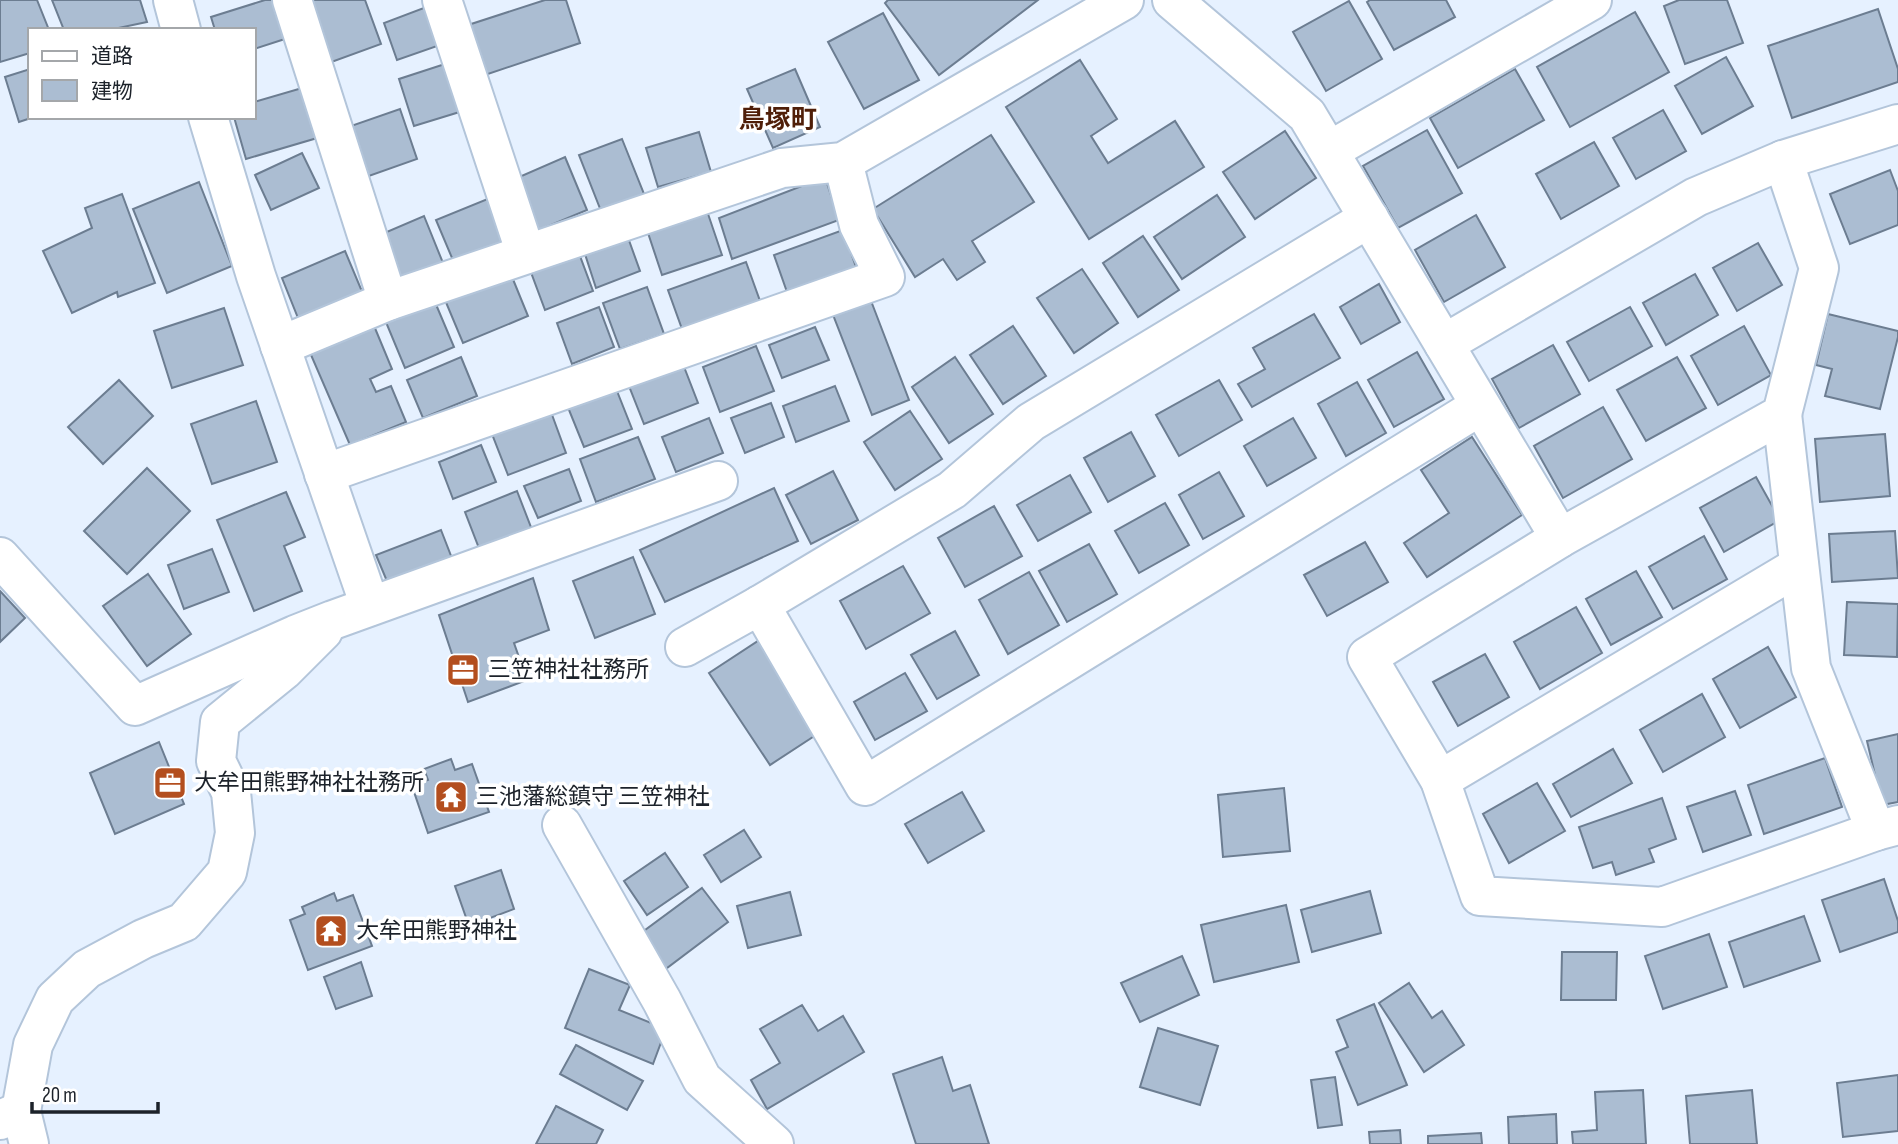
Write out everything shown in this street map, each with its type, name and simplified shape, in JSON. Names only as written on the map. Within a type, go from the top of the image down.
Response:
[{"type":"street","points":[[173,0],[180,28]]},
{"type":"street","points":[[292,0],[387,301]]},
{"type":"street","points":[[442,0],[526,254]]},
{"type":"street","points":[[280,346],[387,301],[782,168],[844,162],[1124,0]]},
{"type":"street","points":[[1172,0],[1307,115],[1560,538]]},
{"type":"street","points":[[1329,151],[1592,0]]},
{"type":"street","points":[[209,119],[256,276],[370,606]]},
{"type":"street","points":[[1444,344],[1696,197],[1783,160],[1898,124]]},
{"type":"street","points":[[1782,414],[1560,538],[1367,657],[1440,780],[1480,896],[1662,907],[1887,828],[1811,668],[1782,414],[1819,268],[1783,160]]},
{"type":"street","points":[[324,474],[885,277],[859,225],[844,162]]},
{"type":"street","points":[[685,647],[952,490],[1031,422],[1369,218]]},
{"type":"street","points":[[760,605],[865,786],[1480,406]]},
{"type":"street","points":[[0,557],[135,706],[333,620],[718,481]]},
{"type":"street","points":[[1440,780],[1799,566]]},
{"type":"street","points":[[17,1125],[33,1045],[55,999],[87,969],[143,939],[184,922],[227,872],[235,833],[231,792],[216,761],[220,722],[284,670],[333,620]]},
{"type":"street","points":[[562,825],[662,1002],[702,1079],[774,1144]]},
{"type":"building","points":[[0,0],[37,0],[48,28],[28,28],[28,54],[0,62]]},
{"type":"building","points":[[52,0],[140,0],[147,22],[118,28],[63,28]]},
{"type":"building","points":[[265,0],[279,0],[291,37],[256,48],[256,28],[214,28],[211,17]]},
{"type":"building","points":[[302,0],[365,0],[381,44],[326,64]]},
{"type":"building","points":[[545,0],[566,0],[580,43],[479,77],[462,27]]},
{"type":"building","points":[[888,0],[1038,0],[939,75],[885,3]]},
{"type":"building","points":[[1446,0],[1455,17],[1394,50],[1367,2]]},
{"type":"building","points":[[1679,0],[1727,0],[1743,43],[1685,64],[1664,6]]},
{"type":"building","points":[[1349,1],[1382,59],[1326,91],[1293,32]]},
{"type":"building","points":[[429,6],[443,44],[397,60],[384,23]]},
{"type":"building","points":[[1878,9],[1898,69],[1898,82],[1792,118],[1768,46]]},
{"type":"building","points":[[1635,12],[1669,72],[1570,127],[1537,67]]},
{"type":"building","points":[[883,13],[919,80],[864,109],[828,42]]},
{"type":"building","points":[[1726,57],[1753,106],[1702,134],[1675,86]]},
{"type":"building","points":[[1080,60],[1117,119],[1091,136],[1108,163],[1175,121],[1204,167],[1089,239],[1006,107]]},
{"type":"building","points":[[451,62],[466,110],[414,126],[399,79]]},
{"type":"building","points":[[795,69],[820,127],[773,148],[747,89]]},
{"type":"building","points":[[1515,69],[1544,120],[1458,168],[1430,118]]},
{"type":"building","points":[[28,70],[28,119],[19,122],[5,77]]},
{"type":"building","points":[[309,86],[324,136],[246,159],[235,119],[256,119],[256,101]]},
{"type":"building","points":[[400,109],[417,159],[366,177],[348,127]]},
{"type":"building","points":[[1663,110],[1686,151],[1636,179],[1613,138]]},
{"type":"building","points":[[1427,130],[1462,193],[1398,228],[1363,166]]},
{"type":"building","points":[[1285,131],[1316,178],[1255,219],[1223,172]]},
{"type":"building","points":[[699,132],[711,172],[658,187],[646,148]]},
{"type":"building","points":[[991,135],[1034,202],[972,241],[985,262],[957,280],[943,259],[915,277],[873,209]]},
{"type":"building","points":[[622,139],[644,194],[601,211],[579,155]]},
{"type":"building","points":[[1594,142],[1619,186],[1561,219],[1536,174]]},
{"type":"building","points":[[302,153],[319,188],[271,210],[255,175]]},
{"type":"building","points":[[565,157],[587,210],[532,233],[510,181]]},
{"type":"building","points":[[1890,170],[1898,191],[1898,225],[1850,244],[1830,194]]},
{"type":"building","points":[[825,177],[839,220],[732,259],[719,218]]},
{"type":"building","points":[[199,182],[232,266],[167,293],[133,209]]},
{"type":"building","points":[[122,194],[155,283],[118,297],[117,292],[72,313],[43,251],[92,228],[85,208]]},
{"type":"building","points":[[1217,195],[1245,237],[1182,279],[1154,237]]},
{"type":"building","points":[[490,198],[508,243],[455,265],[436,220]]},
{"type":"building","points":[[706,208],[722,255],[662,275],[646,227]]},
{"type":"building","points":[[1476,215],[1505,267],[1444,302],[1415,250]]},
{"type":"building","points":[[424,216],[443,263],[395,283],[375,237]]},
{"type":"building","points":[[843,230],[856,267],[787,292],[774,255]]},
{"type":"building","points":[[626,232],[640,271],[596,288],[583,248]]},
{"type":"building","points":[[1143,236],[1179,290],[1138,317],[1103,263]]},
{"type":"building","points":[[1758,243],[1782,285],[1737,311],[1713,268]]},
{"type":"building","points":[[577,248],[593,291],[545,310],[529,267]]},
{"type":"building","points":[[345,251],[366,301],[302,328],[282,278]]},
{"type":"building","points":[[746,262],[760,301],[682,329],[668,290]]},
{"type":"building","points":[[1082,269],[1118,323],[1074,353],[1037,298]]},
{"type":"building","points":[[510,272],[528,316],[463,343],[445,300]]},
{"type":"building","points":[[1695,274],[1718,315],[1666,345],[1643,303]]},
{"type":"building","points":[[1379,284],[1400,322],[1361,344],[1340,307]]},
{"type":"building","points":[[647,287],[664,334],[620,349],[603,303]]},
{"type":"building","points":[[868,293],[909,400],[872,415],[830,307]]},
{"type":"building","points":[[432,295],[454,347],[405,368],[383,315]]},
{"type":"building","points":[[599,307],[614,347],[572,364],[557,323]]},
{"type":"building","points":[[1630,307],[1652,346],[1589,381],[1567,342]]},
{"type":"building","points":[[224,308],[243,365],[172,388],[154,331]]},
{"type":"building","points":[[1314,314],[1340,358],[1252,407],[1238,384],[1265,369],[1253,348]]},
{"type":"building","points":[[1828,314],[1898,331],[1880,409],[1825,396],[1832,369],[1816,365]]},
{"type":"building","points":[[372,321],[392,369],[370,379],[376,392],[391,386],[406,422],[350,445],[308,348]]},
{"type":"building","points":[[1013,326],[1046,376],[1003,404],[970,355]]},
{"type":"building","points":[[1744,326],[1771,375],[1718,405],[1691,356]]},
{"type":"building","points":[[815,327],[829,360],[782,378],[769,345]]},
{"type":"building","points":[[1553,345],[1580,394],[1519,428],[1492,379]]},
{"type":"building","points":[[756,346],[774,391],[720,412],[703,367]]},
{"type":"building","points":[[1417,352],[1444,399],[1394,427],[1368,380]]},
{"type":"building","points":[[461,357],[477,396],[423,418],[407,380]]},
{"type":"building","points":[[955,357],[993,414],[949,443],[912,387]]},
{"type":"building","points":[[1677,357],[1706,408],[1646,441],[1617,390]]},
{"type":"building","points":[[681,359],[698,403],[644,424],[627,381]]},
{"type":"building","points":[[119,380],[153,416],[103,464],[68,427]]},
{"type":"building","points":[[1219,380],[1242,420],[1179,456],[1156,415]]},
{"type":"building","points":[[1357,382],[1386,433],[1346,456],[1318,404]]},
{"type":"building","points":[[615,386],[632,429],[584,447],[567,405]]},
{"type":"building","points":[[835,386],[849,421],[796,442],[783,406]]},
{"type":"building","points":[[256,401],[277,462],[212,484],[191,424]]},
{"type":"building","points":[[771,403],[784,437],[745,453],[731,418]]},
{"type":"building","points":[[1603,407],[1632,459],[1563,498],[1534,446]]},
{"type":"building","points":[[910,411],[942,459],[895,490],[864,442]]},
{"type":"building","points":[[551,412],[566,453],[508,475],[492,434]]},
{"type":"building","points":[[709,418],[723,453],[676,472],[662,437]]},
{"type":"building","points":[[1293,418],[1316,458],[1267,486],[1244,446]]},
{"type":"building","points":[[1131,432],[1155,476],[1108,502],[1084,458]]},
{"type":"building","points":[[1885,434],[1890,496],[1820,502],[1815,439]]},
{"type":"building","points":[[638,437],[655,479],[596,502],[580,459]]},
{"type":"building","points":[[1472,437],[1522,515],[1427,577],[1404,543],[1449,513],[1421,470]]},
{"type":"building","points":[[481,445],[496,482],[453,499],[439,462]]},
{"type":"building","points":[[147,468],[190,511],[127,574],[84,531]]},
{"type":"building","points":[[569,469],[581,501],[538,518],[524,486]]},
{"type":"building","points":[[833,471],[858,520],[811,544],[786,495]]},
{"type":"building","points":[[1219,472],[1244,516],[1203,539],[1179,495]]},
{"type":"building","points":[[1070,475],[1091,512],[1038,541],[1017,505]]},
{"type":"building","points":[[1756,477],[1780,520],[1724,552],[1700,508]]},
{"type":"building","points":[[774,488],[798,541],[665,602],[640,550]]},
{"type":"building","points":[[517,491],[534,535],[482,556],[465,512]]},
{"type":"building","points":[[286,492],[305,537],[284,546],[302,591],[254,611],[217,520]]},
{"type":"building","points":[[1165,503],[1189,545],[1139,573],[1115,531]]},
{"type":"building","points":[[994,506],[1022,556],[965,587],[938,538]]},
{"type":"building","points":[[441,530],[453,561],[389,586],[376,555]]},
{"type":"building","points":[[1895,531],[1898,578],[1832,582],[1829,534]]},
{"type":"building","points":[[1704,536],[1727,579],[1673,609],[1649,567]]},
{"type":"building","points":[[1365,542],[1388,582],[1327,616],[1304,575]]},
{"type":"building","points":[[1089,544],[1117,594],[1067,622],[1039,571]]},
{"type":"building","points":[[212,549],[229,592],[184,609],[168,565]]},
{"type":"building","points":[[633,557],[655,614],[595,638],[573,581]]},
{"type":"building","points":[[903,566],[930,613],[866,649],[840,601]]},
{"type":"building","points":[[1636,571],[1662,617],[1611,645],[1586,599]]},
{"type":"building","points":[[1029,572],[1059,625],[1008,654],[979,600]]},
{"type":"building","points":[[148,574],[191,634],[147,666],[103,606]]},
{"type":"building","points":[[533,578],[549,630],[514,643],[527,680],[468,702],[439,615]]},
{"type":"building","points":[[0,591],[25,618],[0,642]]},
{"type":"building","points":[[1847,602],[1898,604],[1897,657],[1844,655]]},
{"type":"building","points":[[1576,607],[1602,653],[1540,689],[1514,642]]},
{"type":"building","points":[[955,631],[979,675],[937,699],[911,655]]},
{"type":"building","points":[[761,639],[822,731],[770,765],[709,673]]},
{"type":"building","points":[[1768,647],[1796,697],[1740,728],[1713,679]]},
{"type":"building","points":[[1485,654],[1509,697],[1458,726],[1433,682]]},
{"type":"building","points":[[905,673],[927,711],[875,740],[854,702]]},
{"type":"building","points":[[1702,694],[1725,737],[1663,772],[1640,730]]},
{"type":"building","points":[[1898,734],[1898,802],[1882,805],[1867,741]]},
{"type":"building","points":[[159,742],[184,804],[115,834],[90,773]]},
{"type":"building","points":[[1613,749],[1632,783],[1571,817],[1553,784]]},
{"type":"building","points":[[1825,758],[1842,807],[1764,834],[1748,785]]},
{"type":"building","points":[[451,759],[455,770],[472,764],[489,812],[428,833],[412,786],[428,780],[424,769]]},
{"type":"building","points":[[1537,783],[1565,831],[1509,863],[1483,814]]},
{"type":"building","points":[[1284,788],[1290,851],[1223,857],[1218,795]]},
{"type":"building","points":[[1735,791],[1751,835],[1703,852],[1687,807]]},
{"type":"building","points":[[962,792],[984,831],[928,863],[905,824]]},
{"type":"building","points":[[1662,798],[1676,839],[1649,849],[1654,862],[1616,875],[1612,862],[1593,868],[1579,827]]},
{"type":"building","points":[[744,830],[761,857],[721,882],[704,855]]},
{"type":"building","points":[[665,853],[688,887],[647,915],[624,881]]},
{"type":"building","points":[[501,870],[514,909],[469,926],[455,886]]},
{"type":"building","points":[[1884,879],[1898,921],[1898,932],[1840,952],[1822,900]]},
{"type":"building","points":[[702,888],[728,922],[663,971],[637,936]]},
{"type":"building","points":[[1370,891],[1381,933],[1312,952],[1301,910]]},
{"type":"building","points":[[790,892],[801,935],[748,948],[737,906]]},
{"type":"building","points":[[334,893],[337,901],[353,895],[372,946],[308,970],[290,920],[305,914],[302,907]]},
{"type":"building","points":[[1286,905],[1299,962],[1214,982],[1201,925]]},
{"type":"building","points":[[1804,916],[1820,961],[1744,987],[1729,942]]},
{"type":"building","points":[[1709,934],[1727,987],[1663,1009],[1645,956]]},
{"type":"building","points":[[1562,952],[1617,952],[1616,1000],[1561,1000]]},
{"type":"building","points":[[1182,956],[1199,995],[1140,1022],[1121,983]]},
{"type":"building","points":[[361,962],[372,996],[336,1009],[324,977]]},
{"type":"building","points":[[589,969],[630,985],[619,1010],[666,1029],[653,1064],[565,1028]]},
{"type":"building","points":[[1409,983],[1432,1018],[1442,1011],[1464,1045],[1424,1072],[1379,1003]]},
{"type":"building","points":[[1374,1004],[1407,1085],[1358,1105],[1336,1052],[1348,1047],[1337,1020]]},
{"type":"building","points":[[802,1005],[818,1031],[843,1016],[864,1052],[767,1109],[751,1080],[780,1063],[760,1029]]},
{"type":"building","points":[[1158,1028],[1218,1046],[1200,1105],[1140,1087]]},
{"type":"building","points":[[576,1045],[643,1081],[627,1110],[560,1074]]},
{"type":"building","points":[[942,1057],[953,1091],[970,1085],[989,1144],[916,1144],[893,1074]]},
{"type":"building","points":[[1898,1075],[1898,1131],[1843,1137],[1837,1083]]},
{"type":"building","points":[[1335,1077],[1342,1125],[1318,1128],[1311,1080]]},
{"type":"building","points":[[1643,1090],[1646,1144],[1573,1144],[1572,1132],[1597,1130],[1595,1092]]},
{"type":"building","points":[[1752,1090],[1757,1144],[1690,1144],[1686,1096]]},
{"type":"building","points":[[556,1106],[603,1130],[596,1144],[536,1144]]},
{"type":"building","points":[[1556,1114],[1557,1144],[1509,1144],[1508,1117]]},
{"type":"building","points":[[1400,1130],[1401,1144],[1370,1144],[1369,1132]]},
{"type":"building","points":[[1481,1133],[1482,1144],[1428,1144],[1428,1136]]},
{"type":"place","name":"三笠神社社務所","points":[[463,670]]},
{"type":"place","name":"大牟田熊野神社社務所","points":[[170,783]]},
{"type":"place","name":"三池藩総鎮守 三笠神社","points":[[451,797]]},
{"type":"place","name":"大牟田熊野神社","points":[[331,931]]},
{"type":"district","name":"鳥塚町","points":[[778,120]]}]
